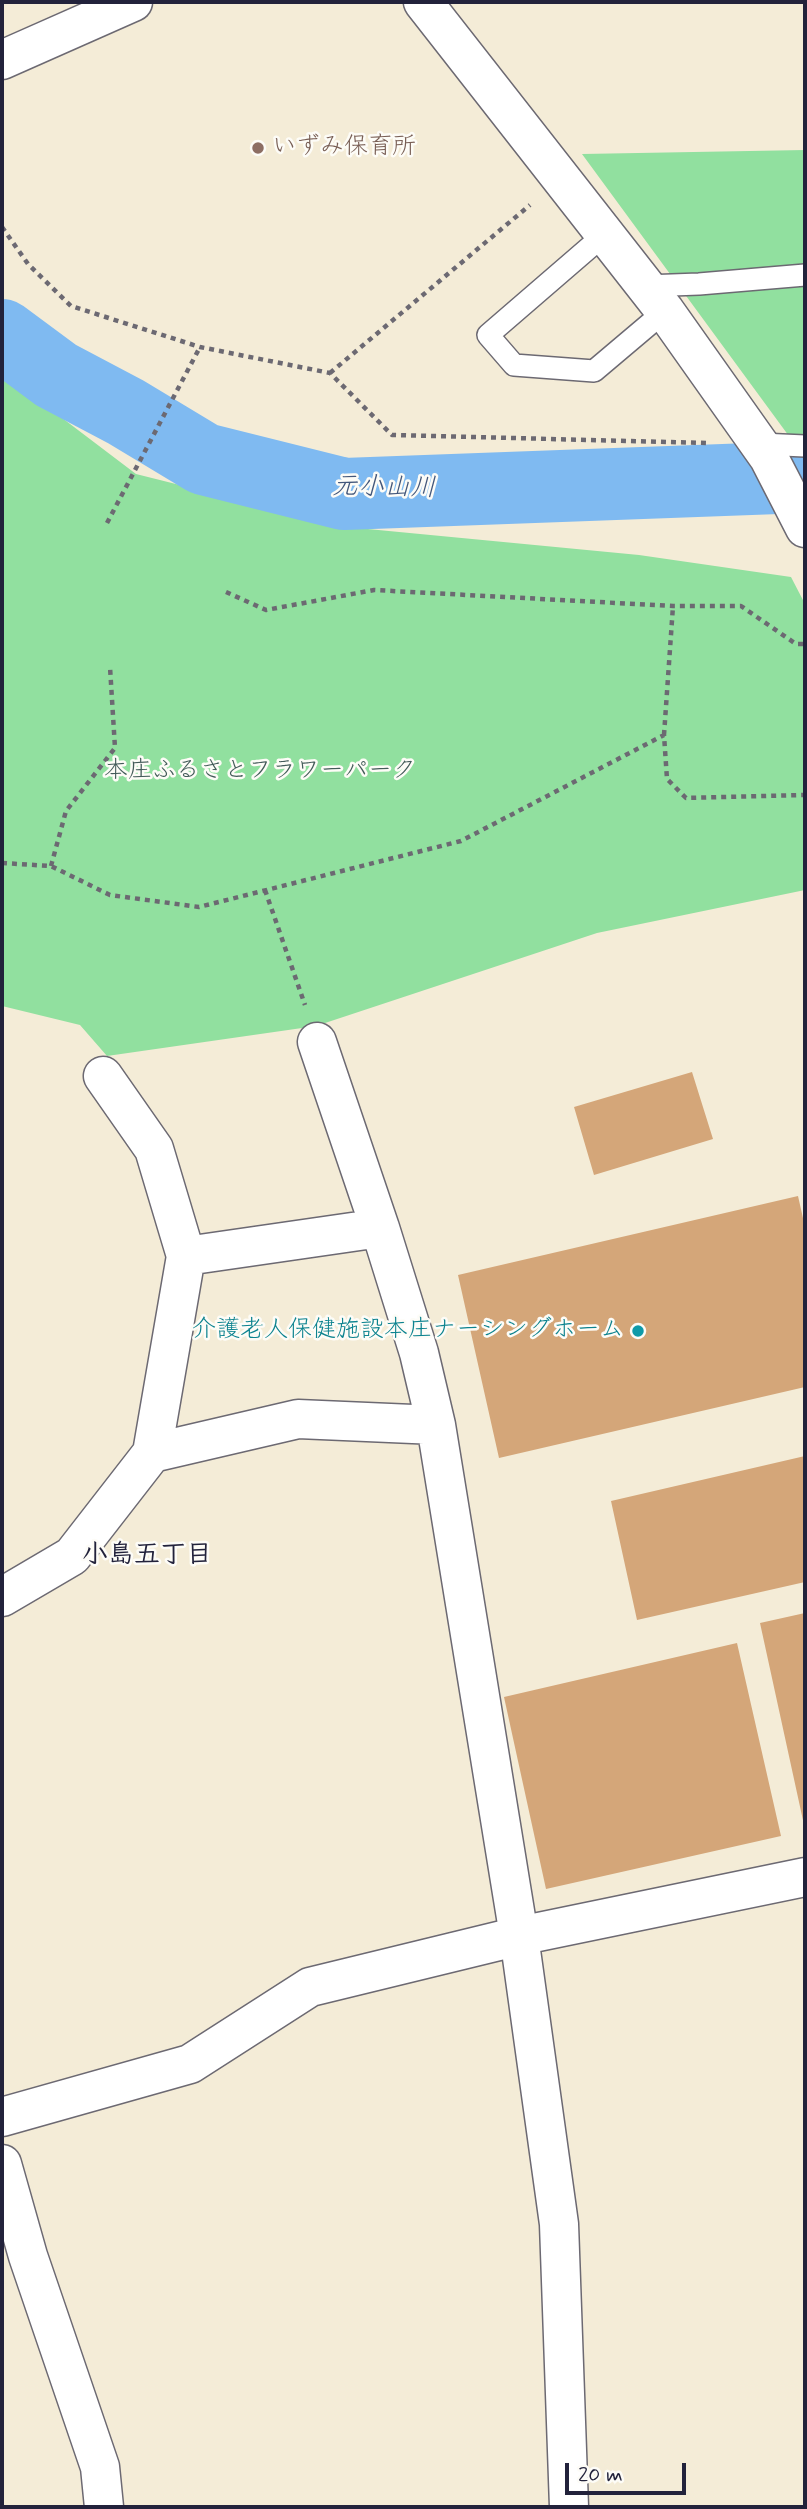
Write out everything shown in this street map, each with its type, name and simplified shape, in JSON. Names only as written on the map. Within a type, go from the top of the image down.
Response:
[{"type":"main road","points":[[2,60],[133,2]]},
{"type":"main road","points":[[423,2],[655,298],[764,451],[805,528]]},
{"type":"main road","points":[[317,1042],[419,1353],[436,1425],[519,1937],[559,2224],[569,2507]]},
{"type":"main road","points":[[2,1597],[72,1556],[152,1453],[186,1256],[153,1149],[103,1076]]},
{"type":"main road","points":[[186,1256],[380,1228]]},
{"type":"main road","points":[[152,1453],[298,1419],[436,1425]]},
{"type":"main road","points":[[2,2117],[190,2064],[310,1987],[519,1937],[805,1877]]},
{"type":"main road","points":[[2,2164],[28,2256],[100,2467],[104,2507]]},
{"type":"lane","points":[[605,234],[488,335],[514,365],[594,372],[655,298],[699,284],[805,275]]},
{"type":"lane","points":[[764,451],[805,446]]},
{"type":"path","points":[[330,373],[562,178]]},
{"type":"path","points":[[2,226],[28,264],[71,306],[200,347],[330,373],[392,435],[764,451]]},
{"type":"path","points":[[107,523],[200,347]]},
{"type":"path","points":[[226,592],[266,610],[373,590],[673,606],[741,607],[796,644],[805,644]]},
{"type":"path","points":[[673,606],[664,734],[667,779],[686,798],[805,795]]},
{"type":"path","points":[[51,866],[65,811],[115,748],[110,667]]},
{"type":"path","points":[[2,863],[51,866],[110,895],[199,907],[461,841],[664,734]]},
{"type":"path","points":[[265,890],[317,1042]]},
{"type":"green space","points":[[805,150],[805,458],[582,154]]},
{"type":"green space","name":"本庄ふるさとフラワーパーク","points":[[2,367],[16,383],[136,474],[347,527],[639,555],[791,577],[805,604],[805,890],[597,933],[316,1026],[107,1056],[80,1025],[2,1006]]},
{"type":"building","points":[[692,1072],[713,1139],[594,1175],[574,1107]]},
{"type":"building","name":"介護老人保健施設本庄ナーシングホーム","points":[[798,1196],[805,1227],[805,1387],[499,1458],[458,1275]]},
{"type":"building","points":[[805,1456],[805,1582],[637,1620],[611,1501]]},
{"type":"building","points":[[805,1613],[805,1825],[804,1825],[760,1623]]},
{"type":"building","points":[[737,1643],[781,1836],[546,1889],[504,1697]]},
{"type":"waterway","name":"元小山川","points":[[2,335],[56,375],[126,412],[204,459],[344,494],[805,477]]},
{"type":"place","name":"いずみ保育所","points":[[258,148]]},
{"type":"place","name":"介護老人保健施設本庄ナーシングホーム","points":[[638,1331]]},
{"type":"district","name":"小島五丁目","points":[[147,1557]]}]
